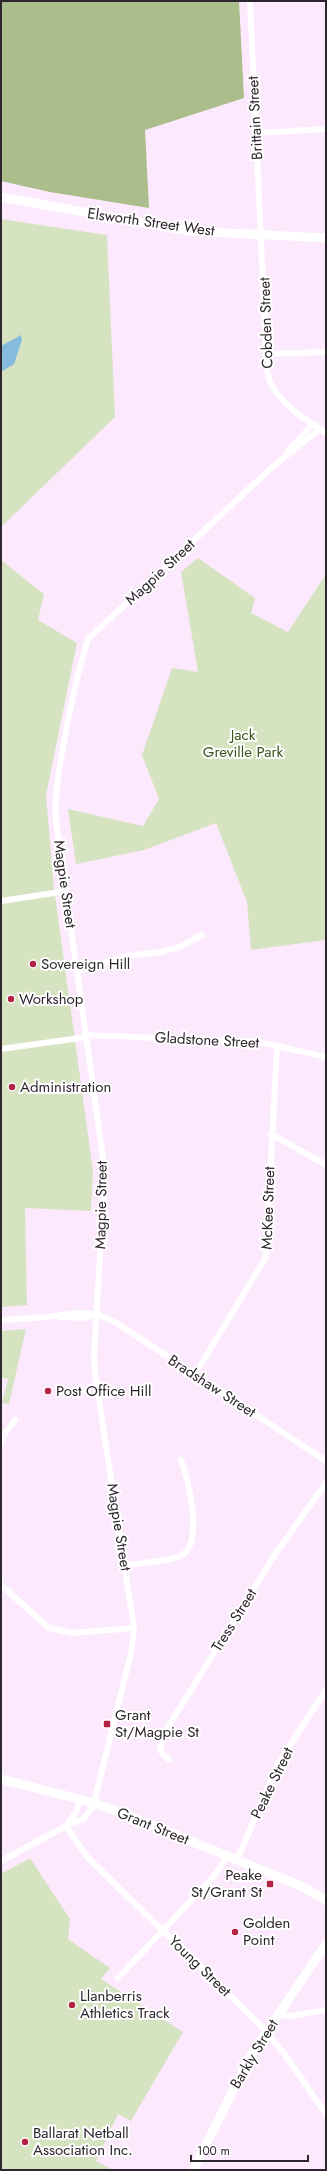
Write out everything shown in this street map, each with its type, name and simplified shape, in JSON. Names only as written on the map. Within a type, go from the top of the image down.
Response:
[{"type":"main road","name":"Elsworth Street West","points":[[1,197],[189,231],[326,238]]},
{"type":"main road","name":"Grant Street","points":[[1,1779],[95,1804],[301,1886],[326,1900]]},
{"type":"main road","name":"Grant Street","points":[[301,1886],[326,1892]]},
{"type":"main road","name":"Barkly Street","points":[[193,2170],[244,2067],[326,1944]]},
{"type":"street","name":"Brittain Street","points":[[250,1],[262,234]]},
{"type":"street","points":[[256,133],[326,129]]},
{"type":"street","name":"Cobden Street","points":[[262,234],[268,377],[284,403],[326,433]]},
{"type":"street","points":[[266,354],[326,352]]},
{"type":"street","name":"Magpie Street","points":[[95,1804],[132,1649],[134,1628],[95,1374],[105,1172],[67,891],[56,821],[55,796],[74,690],[88,639],[270,469],[313,424]]},
{"type":"street","name":"Magpie Street","points":[[270,469],[320,429]]},
{"type":"street","points":[[1,901],[67,891]]},
{"type":"street","points":[[78,971],[131,955],[161,952],[182,946],[202,935]]},
{"type":"street","name":"Gladstone Street","points":[[1,1049],[87,1036],[250,1042],[277,1046],[326,1057]]},
{"type":"street","name":"McKee Street","points":[[195,1374],[266,1257],[271,1134],[277,1046]]},
{"type":"street","points":[[271,1134],[326,1164]]},
{"type":"street","points":[[1,1320],[49,1316],[84,1318],[97,1314]]},
{"type":"street","name":"Bradshaw Street","points":[[97,1314],[115,1322],[326,1461]]},
{"type":"street","points":[[1,1444],[4,1435],[14,1420]]},
{"type":"street","points":[[125,1565],[175,1557],[188,1549],[193,1541],[194,1530],[187,1478],[180,1460]]},
{"type":"street","name":"Tress Street","points":[[169,1760],[160,1750],[163,1735],[276,1553],[326,1483]]},
{"type":"street","points":[[1,1585],[49,1628],[73,1633],[134,1628]]},
{"type":"street","name":"Peake Street","points":[[118,1978],[217,1872],[232,1858],[279,1762],[326,1690]]},
{"type":"street","points":[[66,1826],[76,1813],[80,1800]]},
{"type":"street","points":[[1,1861],[66,1826],[84,1819],[95,1804]]},
{"type":"street","name":"Young Street","points":[[66,1826],[88,1858],[266,2032],[283,2052],[326,2114]]},
{"type":"street","points":[[278,2014],[290,2016],[326,2010]]},
{"type":"green space","points":[[1,1],[239,1],[244,98],[145,130],[149,208],[50,192],[1,181]]},
{"type":"green space","points":[[1,219],[107,235],[115,417],[1,527]]},
{"type":"green space","name":"Jack Greville Park","points":[[198,558],[255,598],[251,613],[288,632],[326,574],[326,940],[251,950],[247,902],[216,823],[144,850],[76,864],[68,809],[143,826],[159,799],[142,755],[172,668],[198,672],[181,572]]},
{"type":"green space","name":"Sovereign Hill","points":[[1,560],[44,594],[38,620],[77,643],[46,795],[54,888],[93,1171],[91,1211],[25,1208],[27,1305],[1,1307]]},
{"type":"green space","points":[[26,1329],[9,1404],[2,1403],[8,1379],[1,1377],[1,1331]]},
{"type":"green space","name":"Llanberris Athletics Track","points":[[30,1858],[70,1919],[68,1939],[110,1968],[101,1979],[183,2032],[131,2121],[118,2114],[96,2161],[113,2170],[1,2170],[1,1874]]},
{"type":"water","points":[[21,335],[22,340],[14,364],[1,372],[1,346]]},
{"type":"place","name":"Sovereign Hill","points":[[33,964]]},
{"type":"place","name":"Workshop","points":[[11,999]]},
{"type":"place","name":"Administration","points":[[12,1087]]},
{"type":"place","name":"Post Office Hill","points":[[48,1391]]},
{"type":"place","name":"Grant St/Magpie St","points":[[107,1724]]},
{"type":"place","name":"Peake St/Grant St","points":[[270,1884]]},
{"type":"place","name":"Golden Point","points":[[235,1932]]},
{"type":"place","name":"Llanberris Athletics Track","points":[[72,2005]]},
{"type":"place","name":"Ballarat Netball Association Inc.","points":[[25,2142]]}]
